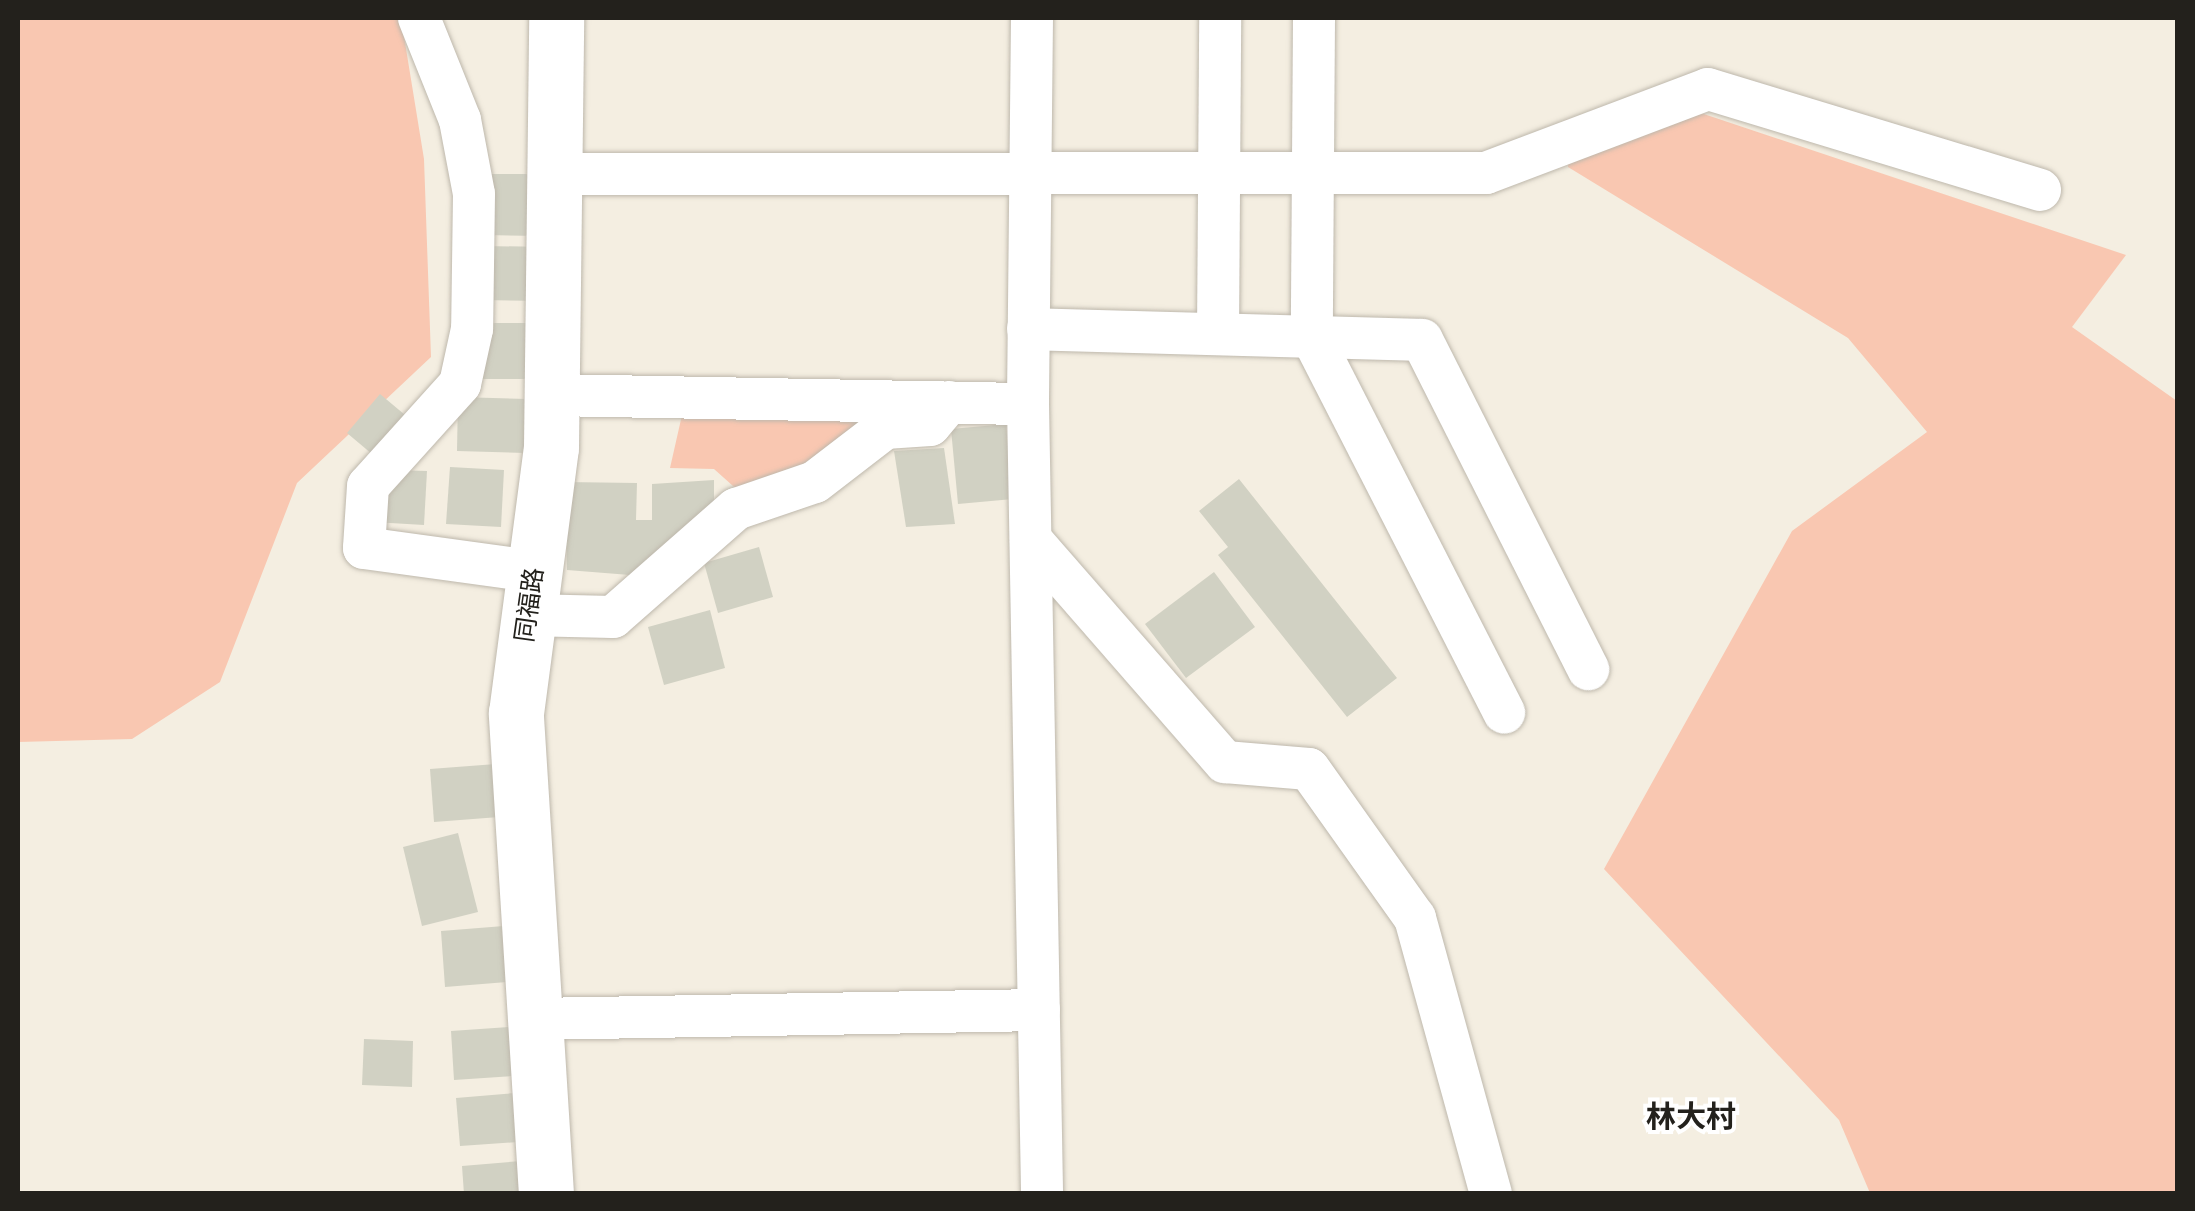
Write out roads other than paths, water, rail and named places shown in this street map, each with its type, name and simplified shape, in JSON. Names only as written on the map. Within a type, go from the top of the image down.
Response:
[{"type":"street","points":[[420,18],[460,120],[474,194],[472,329],[460,384],[368,486],[364,548],[613,617],[736,509],[815,482],[885,428],[930,425],[949,402]]},
{"type":"street","name":"同福路","points":[[546,1194],[516,713],[552,395],[560,174],[556,18]]},
{"type":"street","points":[[1032,18],[1028,404],[1042,1194]]},
{"type":"street","points":[[1218,334],[1220,18]]},
{"type":"street","points":[[1314,18],[1312,337],[1504,713]]},
{"type":"street","points":[[560,174],[1486,174],[1708,89],[2040,190]]},
{"type":"street","points":[[1028,329],[1422,340],[1588,669]]},
{"type":"street","points":[[552,395],[1028,404]]},
{"type":"street","points":[[1031,540],[1225,762],[1310,769],[1415,918],[1491,1194]]},
{"type":"street","points":[[535,1019],[1039,1010]]},
{"type":"district","name":"林大村","points":[[1691,1116]]}]
